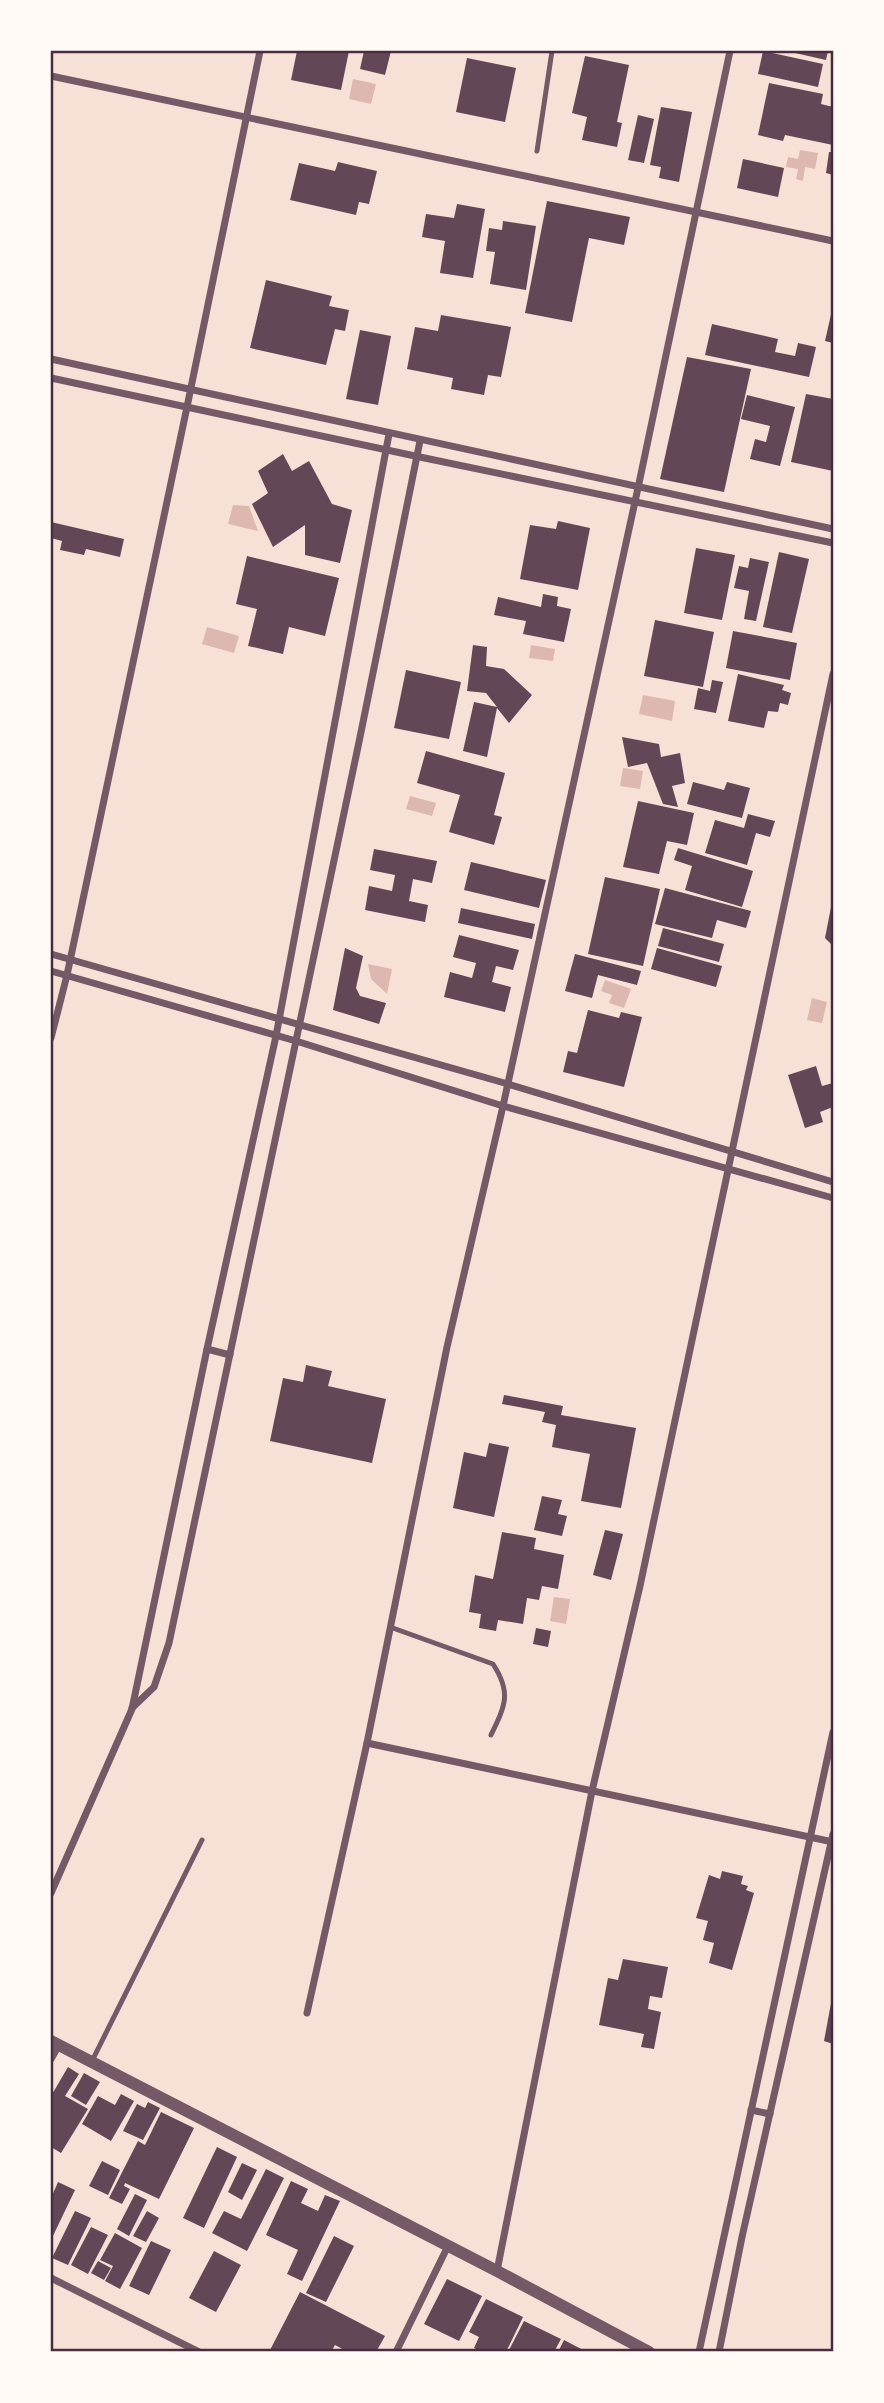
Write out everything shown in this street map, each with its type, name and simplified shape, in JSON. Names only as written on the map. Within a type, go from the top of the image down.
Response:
[{"type":"street","points":[[51,1038],[67,975],[191,390],[260,51]]},
{"type":"street","points":[[307,2012],[367,1743],[447,1347],[508,1084],[730,51]]},
{"type":"street","points":[[51,76],[833,241]]},
{"type":"street","points":[[51,359],[833,529]]},
{"type":"street","points":[[51,378],[833,543]]},
{"type":"street","points":[[51,1894],[132,1709],[276,1036],[389,434]]},
{"type":"street","points":[[132,1709],[154,1687],[169,1643],[420,441]]},
{"type":"street","points":[[497,2271],[592,1791],[643,1573],[833,674]]},
{"type":"street","points":[[51,954],[508,1084],[833,1182]]},
{"type":"street","points":[[51,971],[296,1041],[503,1106],[833,1198]]},
{"type":"street","points":[[207,1349],[230,1355]]},
{"type":"street","points":[[699,2352],[833,1732]]},
{"type":"street","points":[[367,1743],[810,1837],[833,1839],[742,2237],[719,2352]]},
{"type":"street","points":[[51,2059],[55,2043],[649,2352]]},
{"type":"street","points":[[751,2110],[770,2114]]},
{"type":"street","points":[[724,2232],[742,2237]]},
{"type":"street","points":[[396,2352],[448,2246]]},
{"type":"street","points":[[51,2278],[199,2352]]},
{"type":"lane","points":[[537,151],[552,51]]},
{"type":"lane","points":[[390,1626],[494,1664],[502,1676],[506,1694],[504,1708],[491,1735]]},
{"type":"lane","points":[[92,2061],[202,1840]]},
{"type":"shaded area","points":[[353,79],[376,84],[371,104],[349,99]]},
{"type":"shaded area","points":[[800,150],[818,153],[815,169],[805,167],[803,181],[796,179],[798,169],[786,167],[788,157],[798,159]]},
{"type":"shaded area","points":[[233,505],[249,506],[258,531],[228,524]]},
{"type":"shaded area","points":[[207,627],[239,636],[234,653],[202,644]]},
{"type":"shaded area","points":[[531,645],[555,649],[553,661],[529,658]]},
{"type":"shaded area","points":[[643,695],[675,701],[672,721],[639,714]]},
{"type":"shaded area","points":[[623,768],[643,771],[640,789],[620,786]]},
{"type":"shaded area","points":[[410,796],[436,803],[432,816],[406,809]]},
{"type":"shaded area","points":[[368,964],[392,969],[387,994],[371,979]]},
{"type":"shaded area","points":[[605,980],[631,989],[624,1008],[609,1003],[612,995],[601,991]]},
{"type":"shaded area","points":[[812,998],[827,1002],[822,1023],[807,1020]]},
{"type":"shaded area","points":[[554,1597],[570,1599],[566,1624],[550,1621]]},
{"type":"building","points":[[297,51],[349,51],[341,90],[291,80]]},
{"type":"building","points":[[364,51],[391,51],[385,75],[360,69]]},
{"type":"building","points":[[763,51],[823,64],[818,87],[758,74]]},
{"type":"building","points":[[786,51],[828,51],[826,60]]},
{"type":"building","points":[[585,56],[629,65],[617,122],[622,123],[617,147],[582,140],[587,117],[572,113]]},
{"type":"building","points":[[467,58],[516,68],[505,122],[456,112]]},
{"type":"building","points":[[769,83],[823,94],[821,104],[833,107],[833,145],[785,135],[783,141],[758,135]]},
{"type":"building","points":[[661,107],[692,112],[679,182],[659,178],[661,167],[650,165]]},
{"type":"building","points":[[638,115],[654,119],[644,163],[628,160]]},
{"type":"building","points":[[829,152],[833,152],[833,175],[826,173]]},
{"type":"building","points":[[743,159],[784,168],[778,197],[737,188]]},
{"type":"building","points":[[338,162],[377,171],[369,204],[359,202],[356,215],[290,200],[299,163],[335,171]]},
{"type":"building","points":[[547,201],[630,217],[624,245],[589,238],[572,322],[525,313]]},
{"type":"building","points":[[457,204],[485,209],[473,278],[440,273],[445,241],[422,237],[426,214],[454,218]]},
{"type":"building","points":[[503,221],[536,226],[526,290],[490,284],[495,252],[486,251],[489,228],[502,230]]},
{"type":"building","points":[[266,280],[332,296],[329,306],[349,310],[345,331],[335,329],[326,365],[250,348]]},
{"type":"building","points":[[833,310],[833,343],[825,341]]},
{"type":"building","points":[[441,315],[511,327],[501,377],[488,375],[484,395],[451,389],[453,378],[407,369],[415,327],[438,331]]},
{"type":"building","points":[[712,324],[778,339],[775,352],[795,356],[798,343],[816,347],[809,377],[705,355]]},
{"type":"building","points":[[360,330],[391,336],[378,405],[346,399]]},
{"type":"building","points":[[687,357],[751,369],[724,492],[660,479]]},
{"type":"building","points":[[806,394],[833,399],[833,471],[791,462]]},
{"type":"building","points":[[747,395],[795,407],[780,466],[750,459],[755,439],[766,442],[770,426],[741,419]]},
{"type":"building","points":[[283,454],[292,471],[309,461],[332,504],[352,510],[340,563],[305,555],[305,525],[273,547],[252,504],[268,493],[258,471]]},
{"type":"building","points":[[558,521],[590,528],[578,590],[520,579],[530,525],[556,529]]},
{"type":"building","points":[[51,522],[124,539],[120,557],[86,549],[84,555],[60,550],[62,541],[51,538]]},
{"type":"building","points":[[696,548],[735,555],[722,620],[684,613]]},
{"type":"building","points":[[779,552],[809,559],[792,633],[763,627]]},
{"type":"building","points":[[247,556],[339,578],[325,636],[289,627],[283,654],[248,646],[257,609],[236,604]]},
{"type":"building","points":[[750,558],[769,562],[756,621],[744,619],[749,591],[734,588],[739,566],[748,568]]},
{"type":"building","points":[[543,594],[558,597],[557,606],[571,609],[564,642],[523,634],[526,621],[494,615],[498,597],[541,607]]},
{"type":"building","points":[[655,620],[714,632],[703,687],[644,676]]},
{"type":"building","points":[[733,631],[797,643],[790,680],[726,668]]},
{"type":"building","points":[[473,645],[487,647],[486,666],[504,669],[532,695],[509,723],[497,708],[487,757],[463,751],[474,702],[497,707],[486,693],[467,691]]},
{"type":"building","points":[[406,670],[461,682],[449,739],[394,728]]},
{"type":"building","points":[[738,674],[784,685],[782,690],[791,693],[788,705],[780,703],[778,712],[768,711],[764,728],[728,721]]},
{"type":"building","points":[[712,680],[723,682],[716,713],[694,709],[698,688],[710,691]]},
{"type":"building","points":[[622,737],[659,744],[661,757],[680,753],[685,783],[672,786],[678,807],[663,804],[647,763],[628,767]]},
{"type":"building","points":[[426,751],[505,773],[494,815],[502,817],[494,845],[449,832],[460,795],[417,783]]},
{"type":"building","points":[[693,782],[724,790],[727,782],[750,788],[742,818],[687,804]]},
{"type":"building","points":[[638,801],[694,813],[687,845],[667,841],[659,874],[623,867]]},
{"type":"building","points":[[748,814],[775,821],[770,837],[756,833],[747,865],[705,853],[715,820],[744,828]]},
{"type":"building","points":[[678,848],[753,871],[742,907],[685,890],[692,866],[674,860]]},
{"type":"building","points":[[374,849],[437,861],[432,883],[413,879],[409,901],[428,905],[425,922],[365,910],[369,886],[392,891],[395,875],[370,870]]},
{"type":"building","points":[[471,862],[546,880],[539,908],[464,890]]},
{"type":"building","points":[[605,877],[660,889],[643,966],[588,954]]},
{"type":"building","points":[[665,888],[751,911],[746,928],[717,920],[712,938],[655,924]]},
{"type":"building","points":[[833,902],[833,946],[825,938]]},
{"type":"building","points":[[461,908],[535,924],[532,939],[458,923]]},
{"type":"building","points":[[663,928],[724,944],[719,962],[658,946]]},
{"type":"building","points":[[459,935],[519,950],[513,970],[496,966],[492,982],[511,987],[505,1012],[444,997],[450,972],[472,978],[476,963],[453,957]]},
{"type":"building","points":[[345,948],[363,956],[356,988],[360,996],[386,1003],[379,1024],[333,1010]]},
{"type":"building","points":[[657,948],[722,966],[716,987],[651,969]]},
{"type":"building","points":[[575,954],[641,971],[637,985],[598,975],[592,998],[565,991]]},
{"type":"building","points":[[588,1010],[619,1018],[621,1012],[642,1017],[624,1087],[563,1072],[568,1051],[577,1053]]},
{"type":"building","points":[[816,1066],[822,1086],[833,1083],[833,1107],[820,1112],[823,1122],[805,1128],[788,1075]]},
{"type":"building","points":[[306,1365],[332,1371],[328,1386],[386,1399],[372,1463],[270,1441],[283,1378],[303,1382]]},
{"type":"building","points":[[504,1395],[563,1406],[561,1415],[636,1428],[621,1508],[581,1501],[590,1454],[552,1447],[556,1425],[542,1422],[545,1412],[502,1404]]},
{"type":"building","points":[[489,1443],[509,1447],[494,1517],[453,1508],[464,1452],[486,1457]]},
{"type":"building","points":[[542,1496],[562,1500],[558,1514],[567,1516],[562,1536],[534,1530]]},
{"type":"building","points":[[605,1530],[623,1534],[611,1580],[593,1575]]},
{"type":"building","points":[[502,1532],[536,1538],[534,1549],[564,1555],[558,1589],[542,1586],[539,1600],[527,1598],[523,1624],[498,1620],[496,1631],[479,1628],[481,1614],[469,1612],[475,1575],[493,1579]]},
{"type":"building","points":[[536,1628],[551,1631],[548,1647],[533,1644]]},
{"type":"building","points":[[722,1871],[743,1876],[741,1884],[748,1886],[746,1890],[754,1893],[732,1970],[709,1963],[714,1943],[703,1940],[708,1921],[696,1918],[709,1875],[720,1879]]},
{"type":"building","points":[[623,1959],[668,1967],[662,1998],[650,1996],[648,2009],[661,2012],[654,2049],[641,2047],[644,2034],[599,2025],[608,1978],[618,1980]]},
{"type":"building","points":[[833,1998],[833,2044],[824,2041]]},
{"type":"building","points":[[68,2067],[79,2074],[65,2096],[88,2109],[61,2153],[51,2147],[51,2096]]},
{"type":"building","points":[[84,2073],[100,2082],[86,2105],[71,2096]]},
{"type":"building","points":[[121,2094],[134,2101],[111,2141],[82,2124],[98,2096],[115,2105]]},
{"type":"building","points":[[148,2102],[160,2108],[143,2140],[123,2131],[137,2104],[145,2108]]},
{"type":"building","points":[[161,2112],[194,2128],[159,2199],[125,2183],[124,2186],[130,2189],[122,2204],[109,2198],[138,2141],[145,2145]]},
{"type":"building","points":[[217,2147],[237,2157],[204,2228],[183,2218]]},
{"type":"building","points":[[102,2161],[120,2170],[108,2195],[89,2186]]},
{"type":"building","points":[[242,2163],[257,2170],[242,2200],[228,2192]]},
{"type":"building","points":[[266,2169],[284,2178],[247,2251],[212,2233],[224,2211],[241,2219]]},
{"type":"building","points":[[291,2181],[308,2189],[301,2203],[318,2211],[325,2195],[340,2201],[302,2281],[287,2274],[298,2250],[266,2235]]},
{"type":"building","points":[[58,2182],[75,2190],[51,2240],[51,2198]]},
{"type":"building","points":[[135,2194],[147,2200],[129,2236],[117,2229]]},
{"type":"building","points":[[75,2211],[91,2218],[68,2265],[52,2258]]},
{"type":"building","points":[[147,2211],[159,2218],[146,2242],[133,2236]]},
{"type":"building","points":[[91,2227],[108,2235],[88,2274],[71,2265]]},
{"type":"building","points":[[115,2233],[142,2248],[120,2289],[105,2281],[113,2266],[100,2260]]},
{"type":"building","points":[[334,2236],[354,2246],[326,2302],[306,2293]]},
{"type":"building","points":[[151,2241],[171,2250],[149,2295],[129,2286]]},
{"type":"building","points":[[214,2251],[241,2265],[216,2312],[189,2298]]},
{"type":"building","points":[[98,2261],[111,2268],[104,2280],[91,2273]]},
{"type":"building","points":[[447,2279],[482,2296],[459,2341],[424,2324]]},
{"type":"building","points":[[300,2292],[385,2336],[376,2352],[348,2352],[335,2345],[331,2352],[269,2352]]},
{"type":"building","points":[[486,2299],[523,2317],[506,2352],[483,2352],[474,2348],[479,2337],[469,2332]]},
{"type":"building","points":[[524,2321],[561,2339],[554,2352],[508,2352]]},
{"type":"building","points":[[564,2340],[587,2352],[558,2352]]}]
